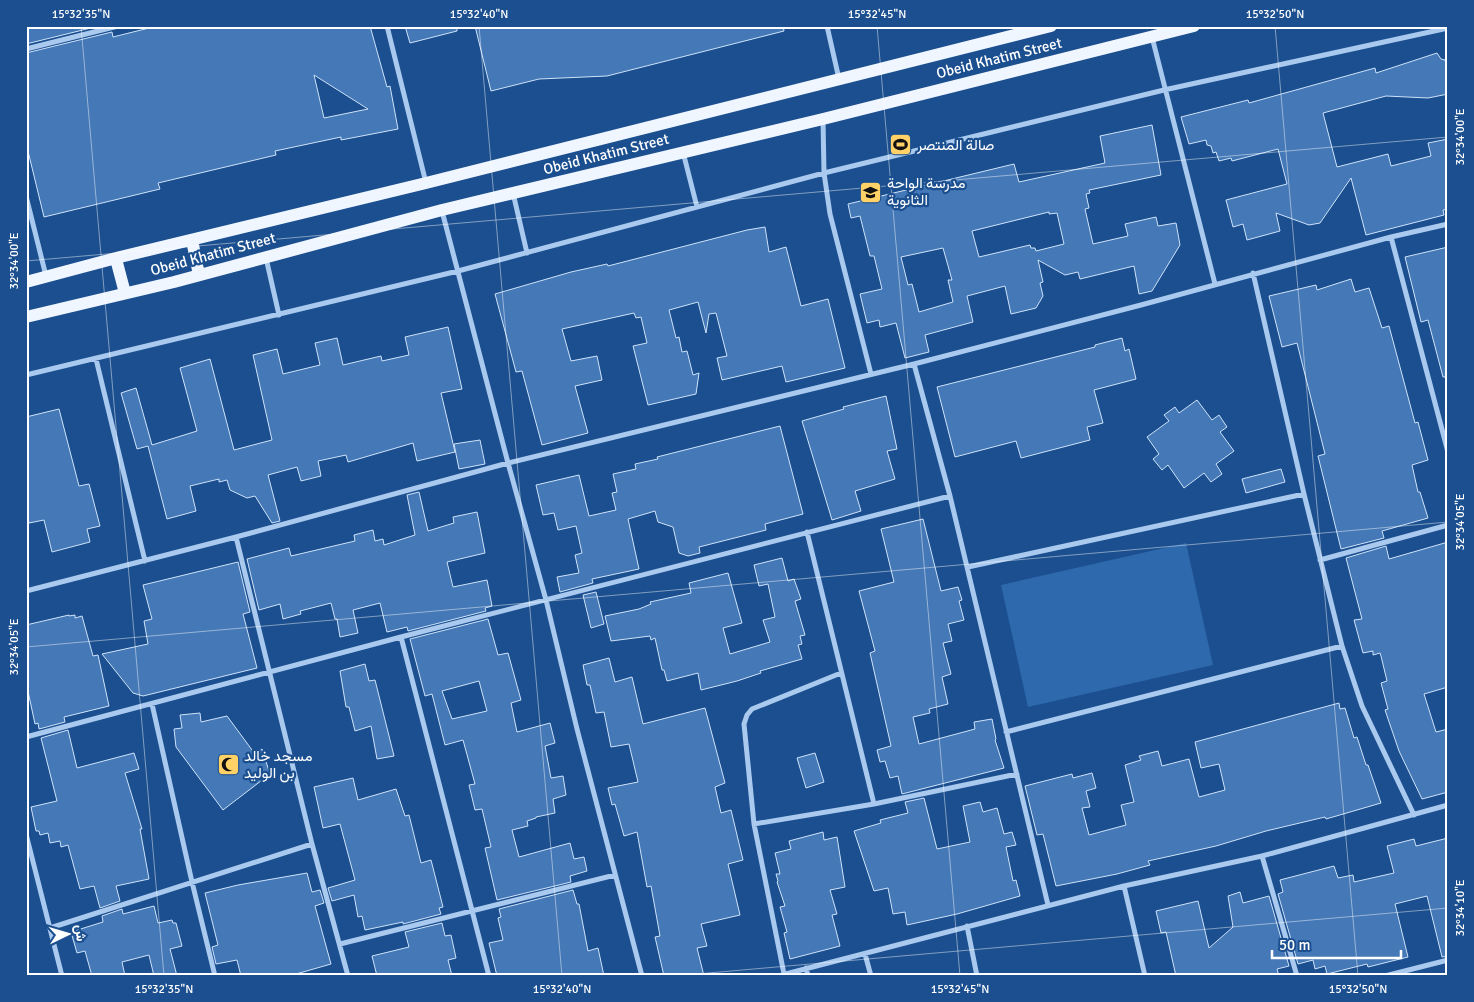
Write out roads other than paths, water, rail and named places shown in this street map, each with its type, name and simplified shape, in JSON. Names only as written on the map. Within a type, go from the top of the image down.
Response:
[{"type":"main road","name":"Obeid Khatim Street","points":[[26,282],[1051,26]]},
{"type":"main road","name":"Obeid Khatim Street","points":[[26,317],[199,275],[442,210],[823,119],[1194,26]]},
{"type":"main road","points":[[192,240],[199,275]]},
{"type":"main road","points":[[116,258],[125,293]]},
{"type":"street","points":[[26,49],[118,26]]},
{"type":"street","points":[[387,26],[426,183]]},
{"type":"street","points":[[827,26],[839,80]]},
{"type":"street","points":[[26,375],[458,271],[824,173],[1164,90],[1448,28]]},
{"type":"street","points":[[1152,36],[1164,90],[1215,284]]},
{"type":"street","points":[[823,119],[824,173],[830,214],[871,374]]},
{"type":"street","points":[[683,152],[697,208]]},
{"type":"street","points":[[513,193],[527,253]]},
{"type":"street","points":[[26,196],[46,276]]},
{"type":"street","points":[[442,210],[546,600],[577,730],[642,976]]},
{"type":"street","points":[[26,591],[236,537],[508,463],[914,364],[1391,237],[1448,224]]},
{"type":"street","points":[[1391,237],[1448,452]]},
{"type":"street","points":[[266,257],[279,314]]},
{"type":"street","points":[[1253,274],[1304,494],[1342,646],[1362,706],[1414,814]]},
{"type":"street","points":[[96,359],[145,561]]},
{"type":"street","points":[[914,364],[968,567],[1048,906]]},
{"type":"street","points":[[968,567],[1304,494]]},
{"type":"street","points":[[26,738],[400,638],[950,496]]},
{"type":"street","points":[[1320,560],[1448,526]]},
{"type":"street","points":[[807,532],[874,804]]},
{"type":"street","points":[[236,537],[271,672],[312,844],[348,976]]},
{"type":"street","points":[[400,638],[489,976]]},
{"type":"street","points":[[1006,732],[1342,646]]},
{"type":"street","points":[[841,673],[752,709],[747,715],[744,724],[754,824],[781,975],[1124,886],[1262,856],[1448,805]]},
{"type":"street","points":[[152,704],[215,976]]},
{"type":"street","points":[[754,824],[874,804],[1017,774]]},
{"type":"street","points":[[26,834],[62,976]]},
{"type":"street","points":[[50,928],[312,844]]},
{"type":"street","points":[[1262,856],[1297,976]]},
{"type":"street","points":[[340,944],[615,875]]},
{"type":"street","points":[[1124,886],[1145,976]]},
{"type":"street","points":[[967,926],[977,976]]},
{"type":"street","points":[[865,954],[871,976]]},
{"type":"street","points":[[1385,976],[1448,960]]},
{"type":"street","points":[[806,968],[808,976]]},
{"type":"place","name":"صالة المنتصر","points":[[901,145]]},
{"type":"place","name":"مدرسة الواحة الثانوية","points":[[871,192]]},
{"type":"place","name":"مسجد خالد بن الوليد","points":[[228,765]]}]
